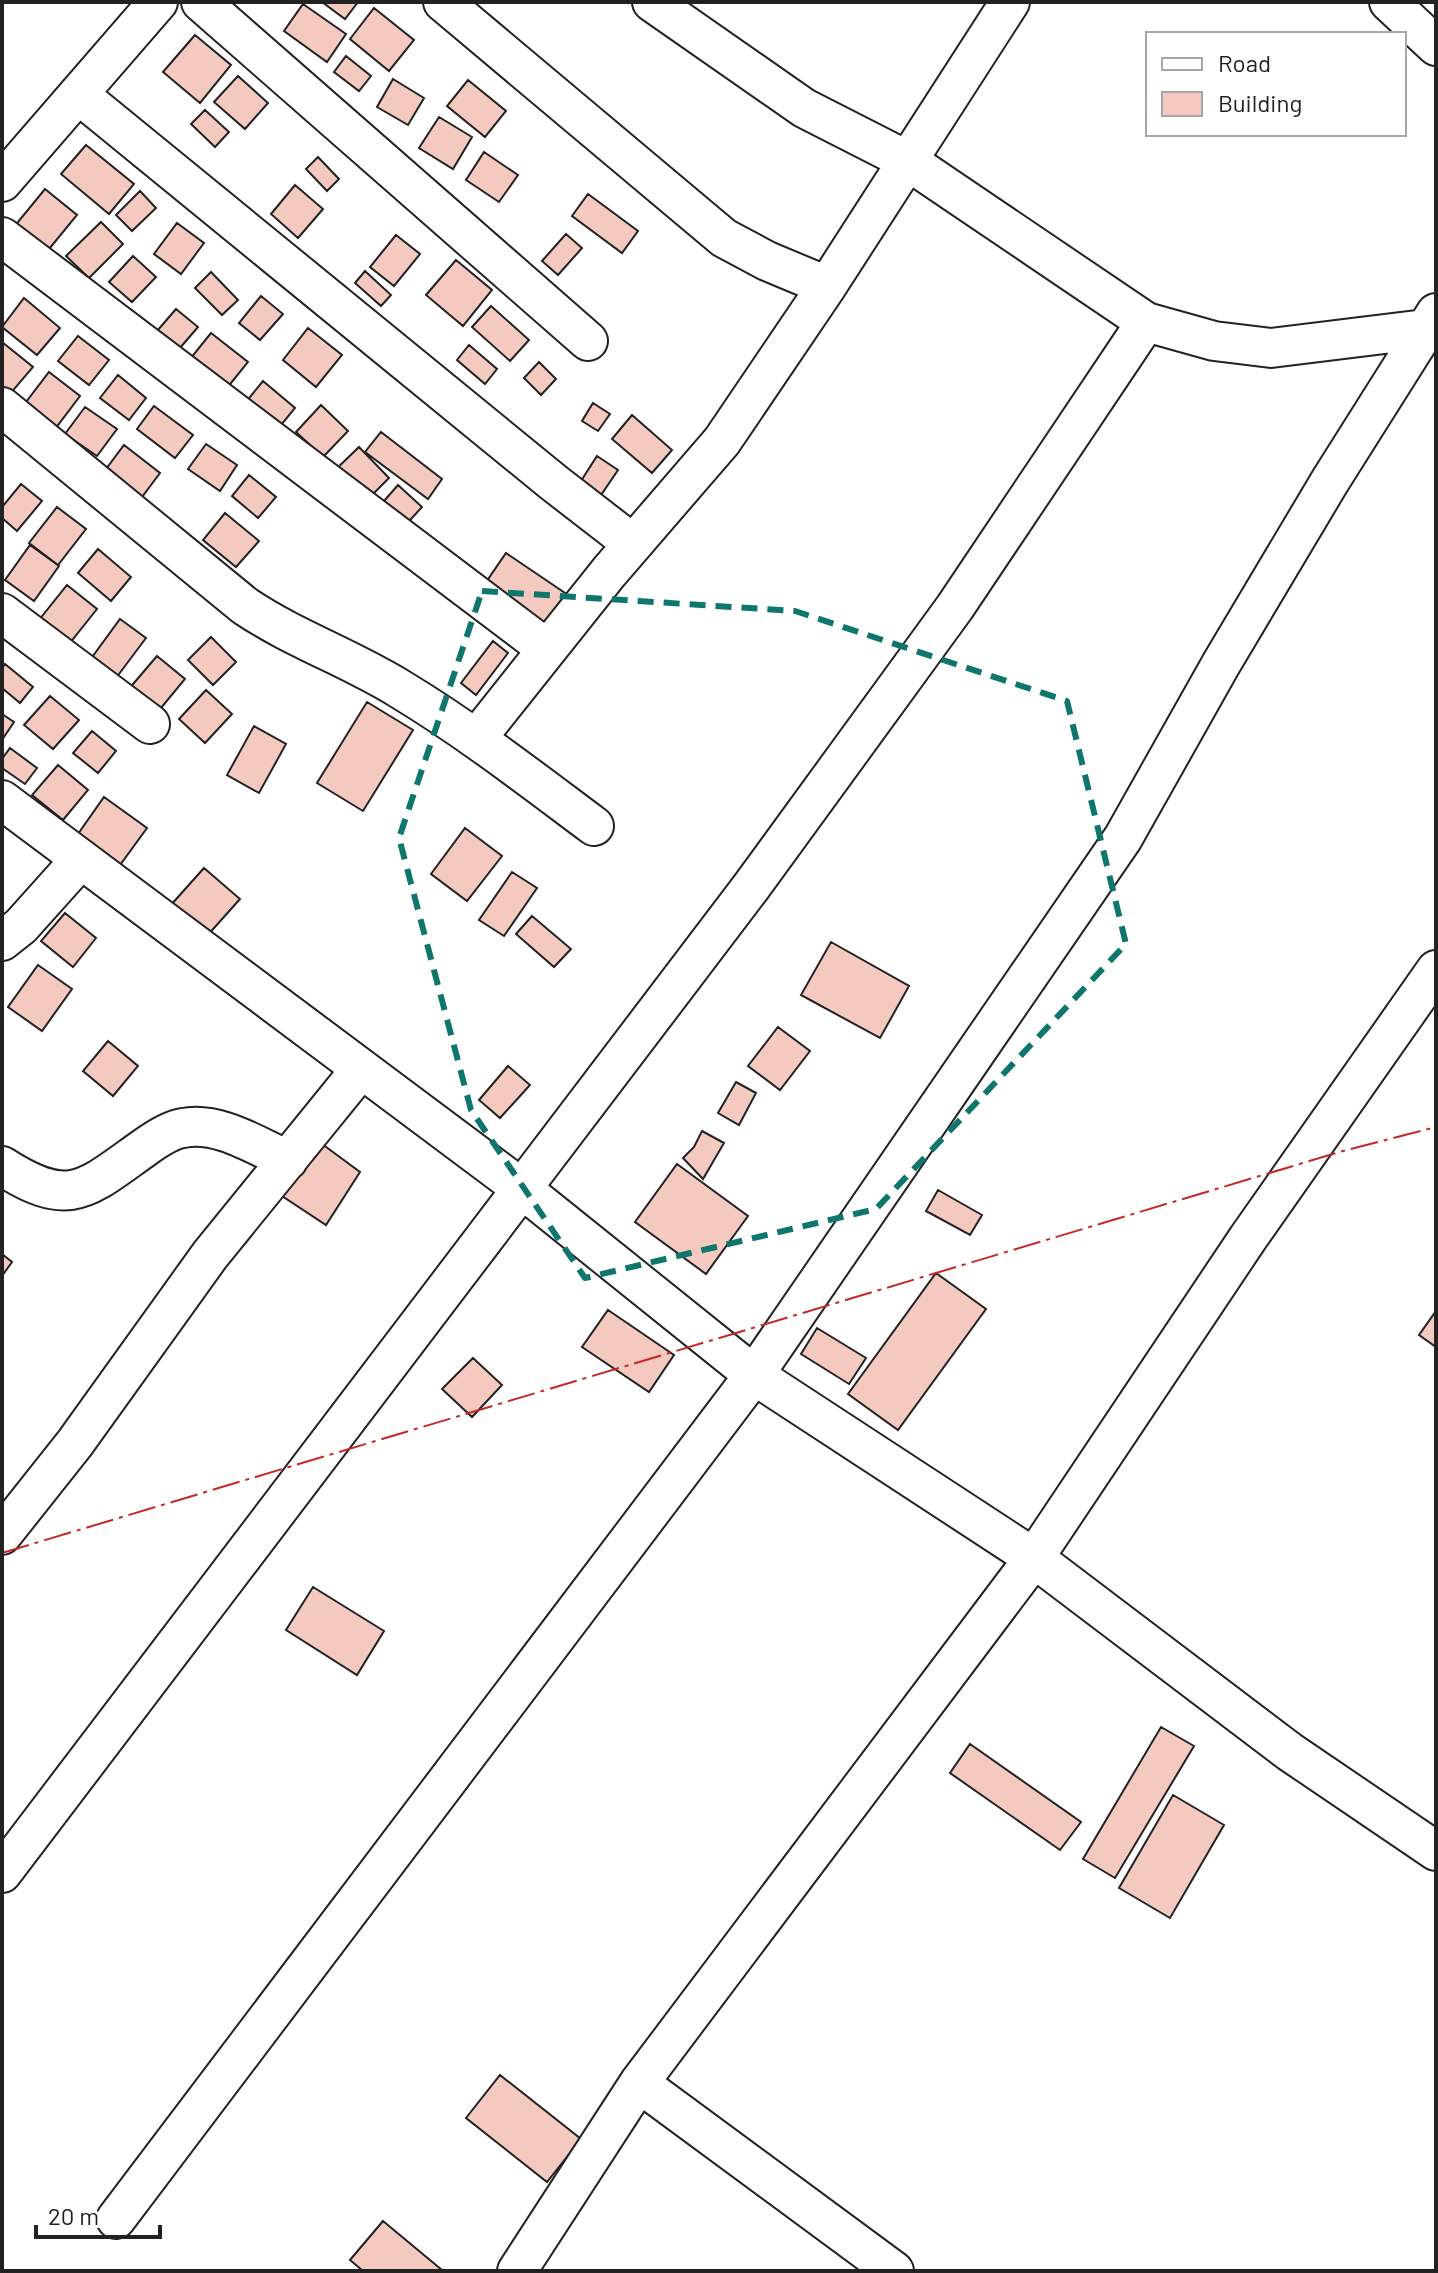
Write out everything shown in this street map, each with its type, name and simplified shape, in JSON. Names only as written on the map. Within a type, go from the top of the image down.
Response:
[{"type":"street","points":[[2,182],[158,2]]},
{"type":"street","points":[[201,2],[588,341]]},
{"type":"street","points":[[443,2],[724,238],[767,261],[827,286]]},
{"type":"street","points":[[652,2],[804,108],[908,161],[1146,322],[1214,341],[1271,348],[1430,321]]},
{"type":"street","points":[[476,739],[633,544],[722,441],[827,286],[1010,2]]},
{"type":"street","points":[[1389,2],[1436,46]]},
{"type":"street","points":[[78,94],[633,544]]},
{"type":"street","points":[[2,237],[547,649]]},
{"type":"street","points":[[116,2219],[754,1375],[1123,838],[1221,664],[1430,321]]},
{"type":"street","points":[[2,1873],[751,887],[955,607],[1146,322]]},
{"type":"street","points":[[2,407],[245,606],[278,629],[327,648],[400,689],[476,739],[594,826]]},
{"type":"street","points":[[2,613],[150,724]]},
{"type":"street","points":[[2,800],[521,1188],[754,1375],[1034,1558],[1290,1752],[1436,1851]]},
{"type":"street","points":[[2,941],[21,926],[81,859]]},
{"type":"street","points":[[517,2271],[639,2083],[1034,1558],[1248,1238],[1436,970]]},
{"type":"street","points":[[2,1535],[75,1443],[210,1255],[361,1069]]},
{"type":"street","points":[[2,1166],[53,1192],[86,1188],[155,1140],[182,1127],[218,1129],[288,1160]]},
{"type":"street","points":[[639,2083],[894,2271]]},
{"type":"highlighted area","points":[[482,591],[795,611],[1067,701],[1126,944],[876,1209],[585,1278],[471,1110],[399,838]]},
{"type":"building","points":[[322,2],[358,2],[345,19]]},
{"type":"building","points":[[303,4],[346,34],[327,62],[284,31]]},
{"type":"building","points":[[374,8],[414,40],[389,71],[350,39]]},
{"type":"building","points":[[195,35],[231,65],[200,103],[163,72]]},
{"type":"building","points":[[346,56],[371,76],[359,91],[334,72]]},
{"type":"building","points":[[238,76],[268,103],[245,129],[214,102]]},
{"type":"building","points":[[393,79],[424,98],[408,125],[377,107]]},
{"type":"building","points":[[468,80],[506,111],[485,137],[447,106]]},
{"type":"building","points":[[205,110],[229,132],[215,147],[191,124]]},
{"type":"building","points":[[439,117],[472,137],[453,169],[419,148]]},
{"type":"building","points":[[86,145],[134,184],[109,214],[61,174]]},
{"type":"building","points":[[484,152],[518,175],[499,202],[466,180]]},
{"type":"building","points":[[318,157],[339,179],[327,191],[306,169]]},
{"type":"building","points":[[295,185],[323,209],[298,238],[271,214]]},
{"type":"building","points":[[45,189],[77,215],[45,254],[13,228]]},
{"type":"building","points":[[140,191],[156,208],[132,231],[116,215]]},
{"type":"building","points":[[588,194],[638,231],[622,253],[572,216]]},
{"type":"building","points":[[101,222],[123,244],[89,278],[66,256]]},
{"type":"building","points":[[177,223],[204,243],[181,274],[154,254]]},
{"type":"building","points":[[566,234],[582,248],[558,275],[542,261]]},
{"type":"building","points":[[396,235],[420,254],[394,286],[370,267]]},
{"type":"building","points":[[133,256],[156,277],[132,302],[109,282]]},
{"type":"building","points":[[456,260],[492,290],[463,326],[426,295]]},
{"type":"building","points":[[365,271],[391,295],[381,306],[355,283]]},
{"type":"building","points":[[211,272],[238,300],[222,315],[195,288]]},
{"type":"building","points":[[261,296],[283,314],[260,340],[239,323]]},
{"type":"building","points":[[24,298],[60,328],[37,355],[2,327]]},
{"type":"building","points":[[491,306],[529,340],[510,361],[472,327]]},
{"type":"building","points":[[176,309],[198,327],[173,356],[151,338]]},
{"type":"building","points":[[308,328],[342,355],[316,387],[283,360]]},
{"type":"building","points":[[211,333],[248,362],[223,393],[186,364]]},
{"type":"building","points":[[78,336],[109,360],[89,385],[58,361]]},
{"type":"building","points":[[2,342],[33,367],[10,394],[2,388]]},
{"type":"building","points":[[469,345],[497,369],[485,384],[457,360]]},
{"type":"building","points":[[539,362],[556,379],[541,395],[524,378]]},
{"type":"building","points":[[49,372],[80,396],[55,429],[23,406]]},
{"type":"building","points":[[118,375],[146,398],[129,420],[100,398]]},
{"type":"building","points":[[263,381],[295,408],[277,430],[245,403]]},
{"type":"building","points":[[593,403],[610,414],[598,431],[582,421]]},
{"type":"building","points":[[321,405],[348,431],[323,457],[296,432]]},
{"type":"building","points":[[154,406],[193,435],[175,458],[137,429]]},
{"type":"building","points":[[85,407],[117,429],[97,456],[65,434]]},
{"type":"building","points":[[632,415],[672,450],[652,473],[612,439]]},
{"type":"building","points":[[381,432],[442,479],[428,499],[365,452]]},
{"type":"building","points":[[206,444],[237,465],[220,491],[188,469]]},
{"type":"building","points":[[124,445],[160,473],[139,501],[103,473]]},
{"type":"building","points":[[359,447],[389,478],[362,505],[331,474]]},
{"type":"building","points":[[597,456],[618,470],[601,495],[581,481]]},
{"type":"building","points":[[249,475],[276,497],[258,518],[232,496]]},
{"type":"building","points":[[21,484],[42,501],[17,531],[2,518],[2,507]]},
{"type":"building","points":[[398,485],[422,507],[401,530],[377,509]]},
{"type":"building","points":[[57,507],[86,529],[58,565],[29,543]]},
{"type":"building","points":[[225,513],[259,541],[236,567],[203,540]]},
{"type":"building","points":[[30,545],[59,566],[34,601],[5,580]]},
{"type":"building","points":[[98,549],[131,577],[111,601],[78,573]]},
{"type":"building","points":[[506,553],[568,595],[542,632],[480,591]]},
{"type":"building","points":[[67,585],[97,609],[69,644],[39,620]]},
{"type":"building","points":[[120,619],[146,638],[116,678],[90,660]]},
{"type":"building","points":[[211,637],[236,662],[213,685],[188,660]]},
{"type":"building","points":[[493,641],[508,653],[476,695],[461,683]]},
{"type":"building","points":[[157,656],[185,679],[156,714],[128,690]]},
{"type":"building","points":[[5,664],[33,687],[20,703],[2,688],[2,668]]},
{"type":"building","points":[[206,690],[232,714],[205,743],[179,719]]},
{"type":"building","points":[[50,696],[79,720],[53,749],[24,725]]},
{"type":"building","points":[[367,702],[413,730],[363,811],[317,783]]},
{"type":"building","points":[[2,714],[14,722],[2,740]]},
{"type":"building","points":[[254,726],[286,744],[259,793],[227,775]]},
{"type":"building","points":[[92,731],[116,751],[98,773],[73,753]]},
{"type":"building","points":[[10,748],[37,768],[25,784],[2,768],[2,759]]},
{"type":"building","points":[[58,765],[88,790],[63,820],[32,795]]},
{"type":"building","points":[[104,797],[147,828],[120,865],[78,834]]},
{"type":"building","points":[[465,828],[502,856],[467,901],[431,874]]},
{"type":"building","points":[[204,868],[240,899],[206,937],[170,906]]},
{"type":"building","points":[[512,872],[537,888],[504,936],[479,920]]},
{"type":"building","points":[[65,913],[96,938],[73,967],[41,941]]},
{"type":"building","points":[[532,916],[571,949],[554,967],[516,934]]},
{"type":"building","points":[[831,942],[909,986],[880,1038],[801,995]]},
{"type":"building","points":[[38,965],[72,989],[42,1031],[8,1007]]},
{"type":"building","points":[[778,1027],[810,1051],[780,1090],[748,1066]]},
{"type":"building","points":[[108,1041],[138,1066],[113,1096],[83,1071]]},
{"type":"building","points":[[508,1066],[530,1085],[500,1118],[479,1100]]},
{"type":"building","points":[[736,1082],[756,1093],[739,1125],[718,1113]]},
{"type":"building","points":[[702,1131],[724,1143],[703,1179],[683,1158],[694,1147]]},
{"type":"building","points":[[318,1141],[360,1172],[326,1225],[279,1194]]},
{"type":"building","points":[[677,1164],[748,1216],[706,1274],[635,1222]]},
{"type":"building","points":[[938,1190],[982,1215],[970,1235],[926,1211]]},
{"type":"building","points":[[2,1254],[12,1262],[2,1276]]},
{"type":"building","points":[[936,1273],[986,1309],[898,1430],[848,1394]]},
{"type":"building","points":[[608,1310],[674,1355],[649,1392],[582,1347]]},
{"type":"building","points":[[1436,1311],[1436,1347],[1419,1335]]},
{"type":"building","points":[[817,1328],[866,1358],[849,1384],[801,1354]]},
{"type":"building","points":[[473,1358],[502,1385],[472,1417],[442,1389]]},
{"type":"building","points":[[313,1587],[384,1631],[357,1675],[286,1630]]},
{"type":"building","points":[[1161,1727],[1194,1746],[1115,1878],[1083,1859]]},
{"type":"building","points":[[970,1744],[1081,1822],[1060,1850],[950,1773]]},
{"type":"building","points":[[1173,1795],[1224,1825],[1170,1918],[1119,1888]]},
{"type":"building","points":[[500,2075],[581,2139],[547,2182],[466,2118]]},
{"type":"building","points":[[383,2221],[442,2270],[363,2271],[350,2260]]},
{"type":"power","points":[[2,1553],[1343,1151],[1436,1127]]}]
